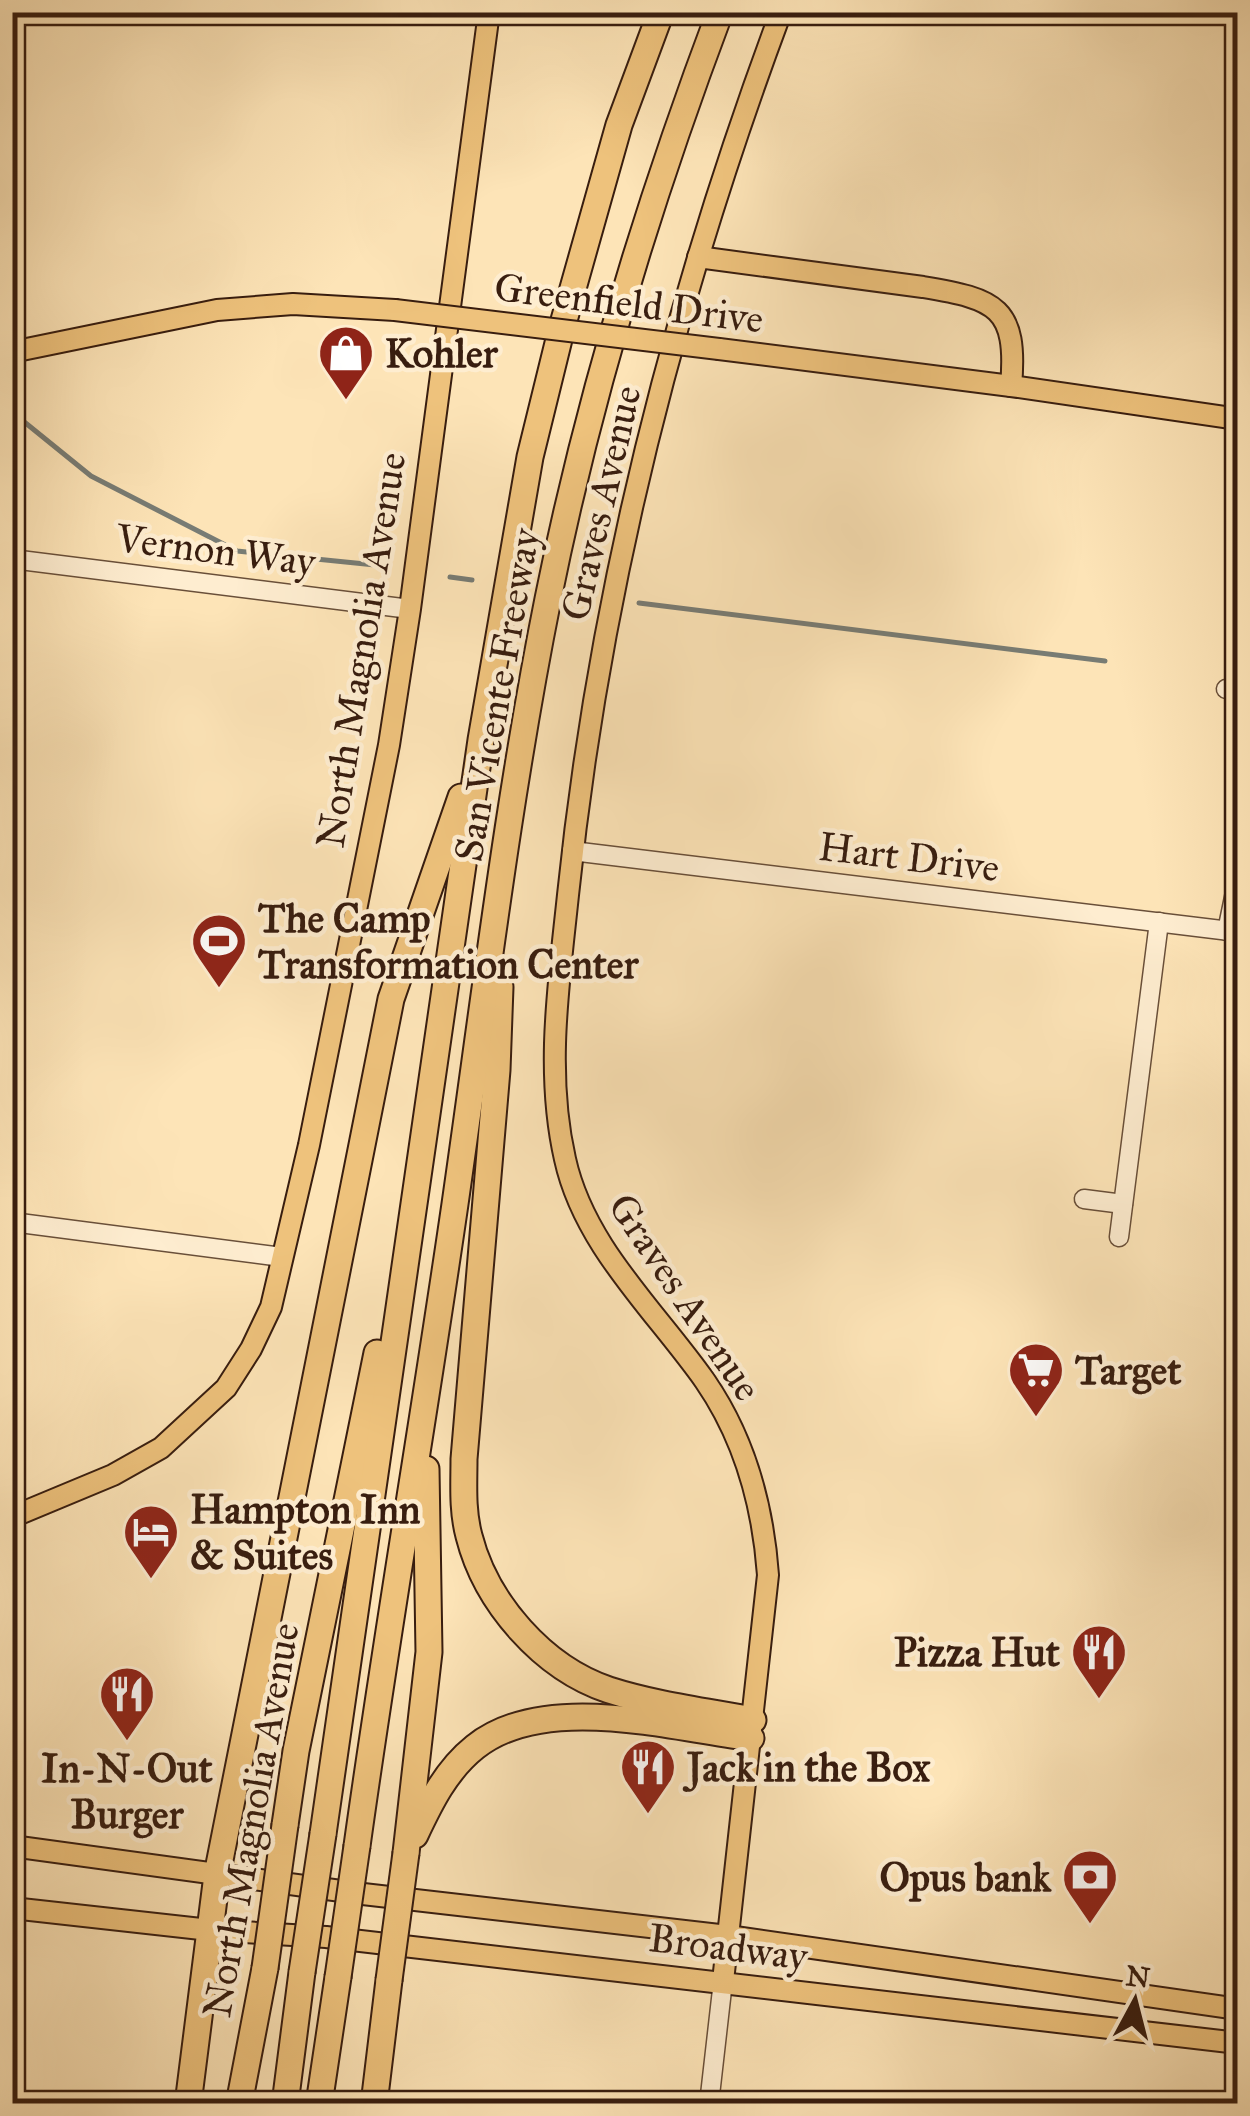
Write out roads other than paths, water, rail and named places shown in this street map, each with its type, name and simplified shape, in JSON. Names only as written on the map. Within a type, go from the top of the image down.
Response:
[{"type":"highway","name":"San Vicente Freeway","points":[[433,1078],[480,740],[530,457],[619,125],[661,12]]},
{"type":"highway","name":"San Vicente Freeway","points":[[425,1409],[504,862],[548,601],[578,466],[646,222],[720,12]]},
{"type":"highway","points":[[188,2104],[218,1876],[391,999],[480,740]]},
{"type":"highway","points":[[504,862],[497,1070],[464,1458],[468,1536],[493,1593],[515,1623],[545,1654],[573,1674],[607,1689],[752,1729]]},
{"type":"highway","points":[[285,2104],[433,1078]]},
{"type":"highway","name":"North Magnolia Avenue","points":[[239,2104],[266,1968],[300,1732],[433,1078]]},
{"type":"highway","points":[[319,2104],[389,1620],[425,1409]]},
{"type":"highway","points":[[374,2104],[429,1652],[425,1409]]},
{"type":"highway","points":[[406,1853],[440,1787],[456,1766],[498,1732],[529,1721],[566,1716],[752,1729]]},
{"type":"main road","name":"North Magnolia Avenue","points":[[12,1517],[113,1476],[161,1448],[226,1388],[251,1349],[270,1306],[359,904],[410,609],[489,12]]},
{"type":"main road","name":"Graves Avenue","points":[[723,1981],[768,1575],[765,1532],[738,1439],[707,1384],[607,1254],[574,1192],[564,1158],[554,1050],[572,851],[596,688],[625,537],[698,257],[780,12]]},
{"type":"main road","points":[[698,257],[956,292],[984,302],[1000,314],[1011,332],[1011,386]]},
{"type":"main road","name":"Greenfield Drive","points":[[12,352],[217,310],[293,304],[394,310],[719,349],[1238,419]]},
{"type":"main road","name":"Broadway","points":[[12,1846],[218,1876],[728,1936],[1238,2008]]},
{"type":"main road","name":"Broadway","points":[[12,1908],[210,1930],[326,1937],[1238,2043]]},
{"type":"street","name":"Vernon Way","points":[[12,560],[410,609]]},
{"type":"street","name":"Hart Drive","points":[[572,851],[1232,932]]},
{"type":"street","points":[[1232,932],[1238,878]]},
{"type":"street","points":[[1120,1237],[1159,922]]},
{"type":"street","points":[[1084,1200],[1123,1204]]},
{"type":"street","points":[[12,1222],[282,1256]]},
{"type":"street","name":"Graves Avenue","points":[[709,2104],[723,1981]]},
{"type":"waterway","points":[[12,412],[91,476],[237,551],[385,566]]},
{"type":"waterway","points":[[450,577],[472,580]]},
{"type":"waterway","points":[[572,592],[595,595]]},
{"type":"waterway","points":[[639,603],[1105,661]]},
{"type":"place","name":"Kohler","points":[[346,402]]},
{"type":"place","name":"The Camp Transformation Center","points":[[219,990]]},
{"type":"place","name":"Target","points":[[1036,1419]]},
{"type":"place","name":"Hampton Inn & Suites","points":[[151,1581]]},
{"type":"place","name":"Pizza Hut","points":[[1099,1701]]},
{"type":"place","name":"In-N-Out Burger","points":[[127,1743]]},
{"type":"place","name":"Jack in the Box","points":[[648,1816]]},
{"type":"place","name":"Opus bank","points":[[1090,1926]]}]
